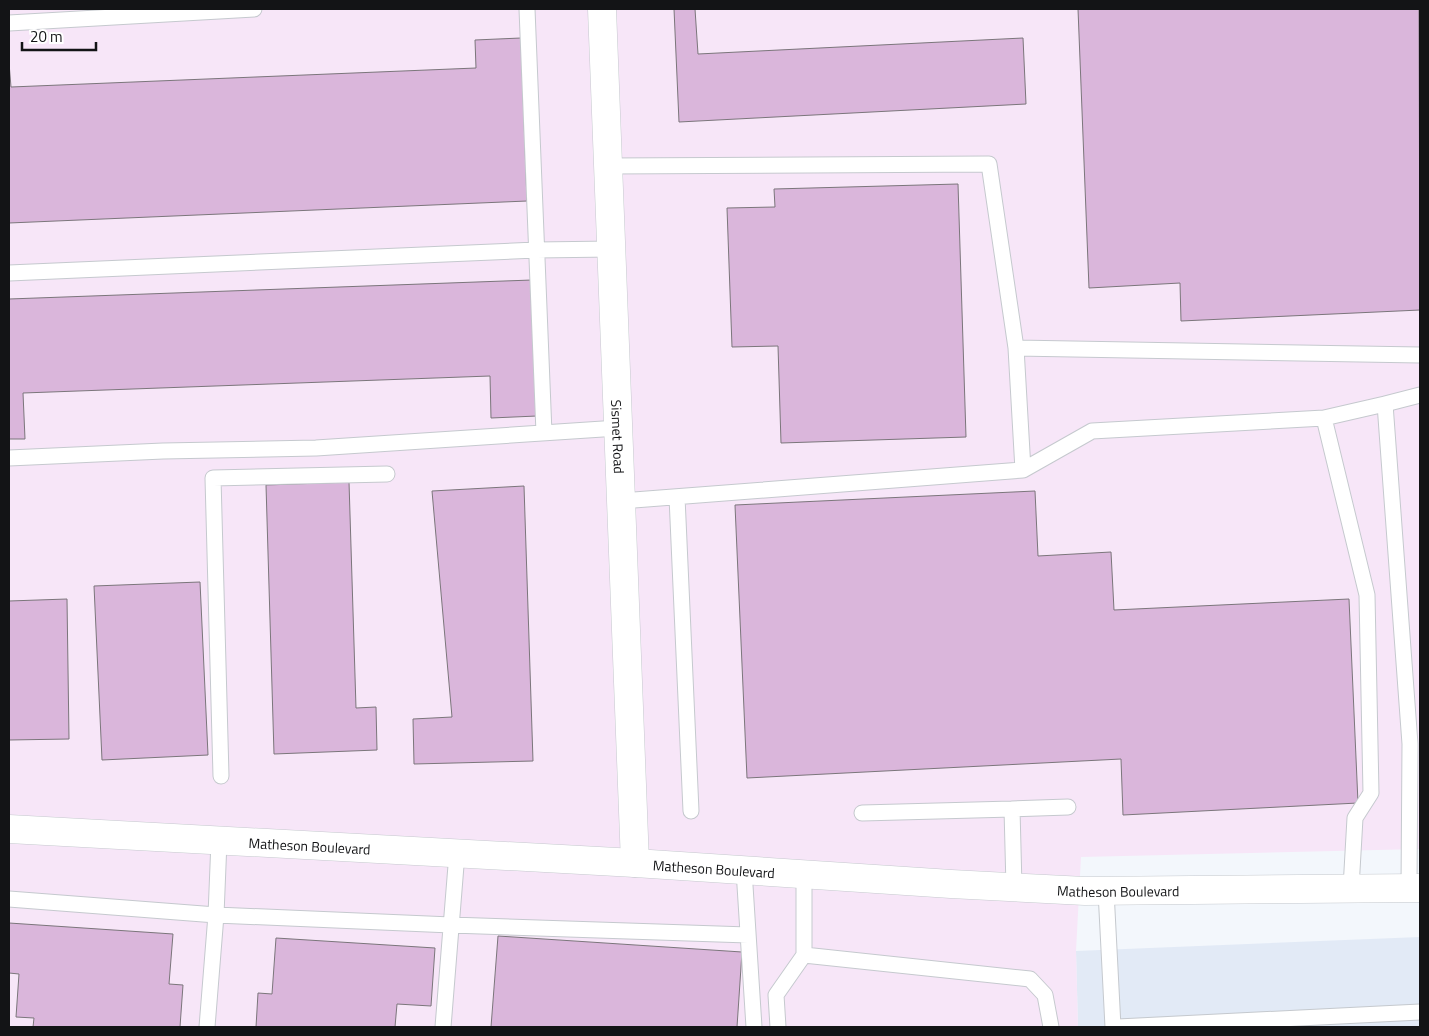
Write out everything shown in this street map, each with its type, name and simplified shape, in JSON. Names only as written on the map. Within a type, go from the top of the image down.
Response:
[{"type":"street","name":"Sismet Road","points":[[602,9],[635,862]]},
{"type":"street","name":"Matheson Boulevard","points":[[9,829],[635,862],[1014,887],[1106,891],[1415,888]]},
{"type":"lane","points":[[9,24],[254,9]]},
{"type":"lane","points":[[527,9],[544,433]]},
{"type":"lane","points":[[608,166],[990,164],[1016,348],[1023,470]]},
{"type":"lane","points":[[9,273],[536,250],[612,249]]},
{"type":"lane","points":[[1016,348],[1420,355]]},
{"type":"lane","points":[[621,501],[1023,470],[1092,431],[1324,418],[1420,395]]},
{"type":"lane","points":[[1386,404],[1415,815],[1415,888]]},
{"type":"lane","points":[[1324,418],[1367,595],[1371,793],[1355,818],[1351,888]]},
{"type":"lane","points":[[9,458],[316,448],[618,428]]},
{"type":"lane","points":[[221,776],[213,478],[387,474]]},
{"type":"lane","points":[[677,497],[691,811]]},
{"type":"lane","points":[[862,813],[1068,807]]},
{"type":"lane","points":[[1012,809],[1014,887]]},
{"type":"lane","points":[[207,1027],[216,915],[219,841]]},
{"type":"lane","points":[[443,1027],[457,854]]},
{"type":"lane","points":[[744,870],[754,1027]]},
{"type":"lane","points":[[778,1027],[776,995],[804,955],[804,874]]},
{"type":"lane","points":[[1106,891],[1113,1027]]},
{"type":"lane","points":[[9,899],[216,915],[451,926],[748,935]]},
{"type":"lane","points":[[804,955],[1030,979],[1045,995],[1051,1027]]},
{"type":"lane","points":[[1118,1027],[1420,1012]]},
{"type":"shaded area","points":[[9,9],[1420,9],[1420,849],[1081,857],[1076,951],[1078,1027],[9,1027]]},
{"type":"shaded area","points":[[1420,937],[1420,1027],[1078,1027],[1076,951]]},
{"type":"building","points":[[674,9],[695,9],[698,54],[1023,38],[1026,104],[679,122]]},
{"type":"building","points":[[1078,9],[1419,9],[1420,310],[1181,321],[1180,283],[1089,288]]},
{"type":"building","points":[[521,38],[527,201],[9,223],[9,63],[11,87],[476,68],[475,40]]},
{"type":"building","points":[[958,184],[966,437],[781,443],[778,346],[732,347],[727,208],[775,207],[774,189]]},
{"type":"building","points":[[532,280],[537,416],[491,418],[490,376],[23,393],[25,439],[9,439],[9,299]]},
{"type":"building","points":[[349,482],[356,708],[376,707],[377,750],[274,754],[266,485]]},
{"type":"building","points":[[524,486],[533,761],[414,764],[413,719],[452,717],[432,491]]},
{"type":"building","points":[[1035,491],[1038,556],[1111,552],[1114,610],[1349,599],[1358,803],[1123,815],[1121,759],[747,778],[735,505]]},
{"type":"building","points":[[200,582],[208,755],[102,760],[94,586]]},
{"type":"building","points":[[67,599],[69,739],[9,740],[9,601]]},
{"type":"building","points":[[9,923],[173,934],[169,984],[183,985],[180,1027],[33,1027],[34,1018],[16,1017],[19,974],[9,973]]},
{"type":"building","points":[[498,936],[742,952],[737,1027],[491,1027]]},
{"type":"building","points":[[276,938],[435,948],[431,1006],[397,1004],[395,1027],[256,1027],[258,993],[272,994]]}]
